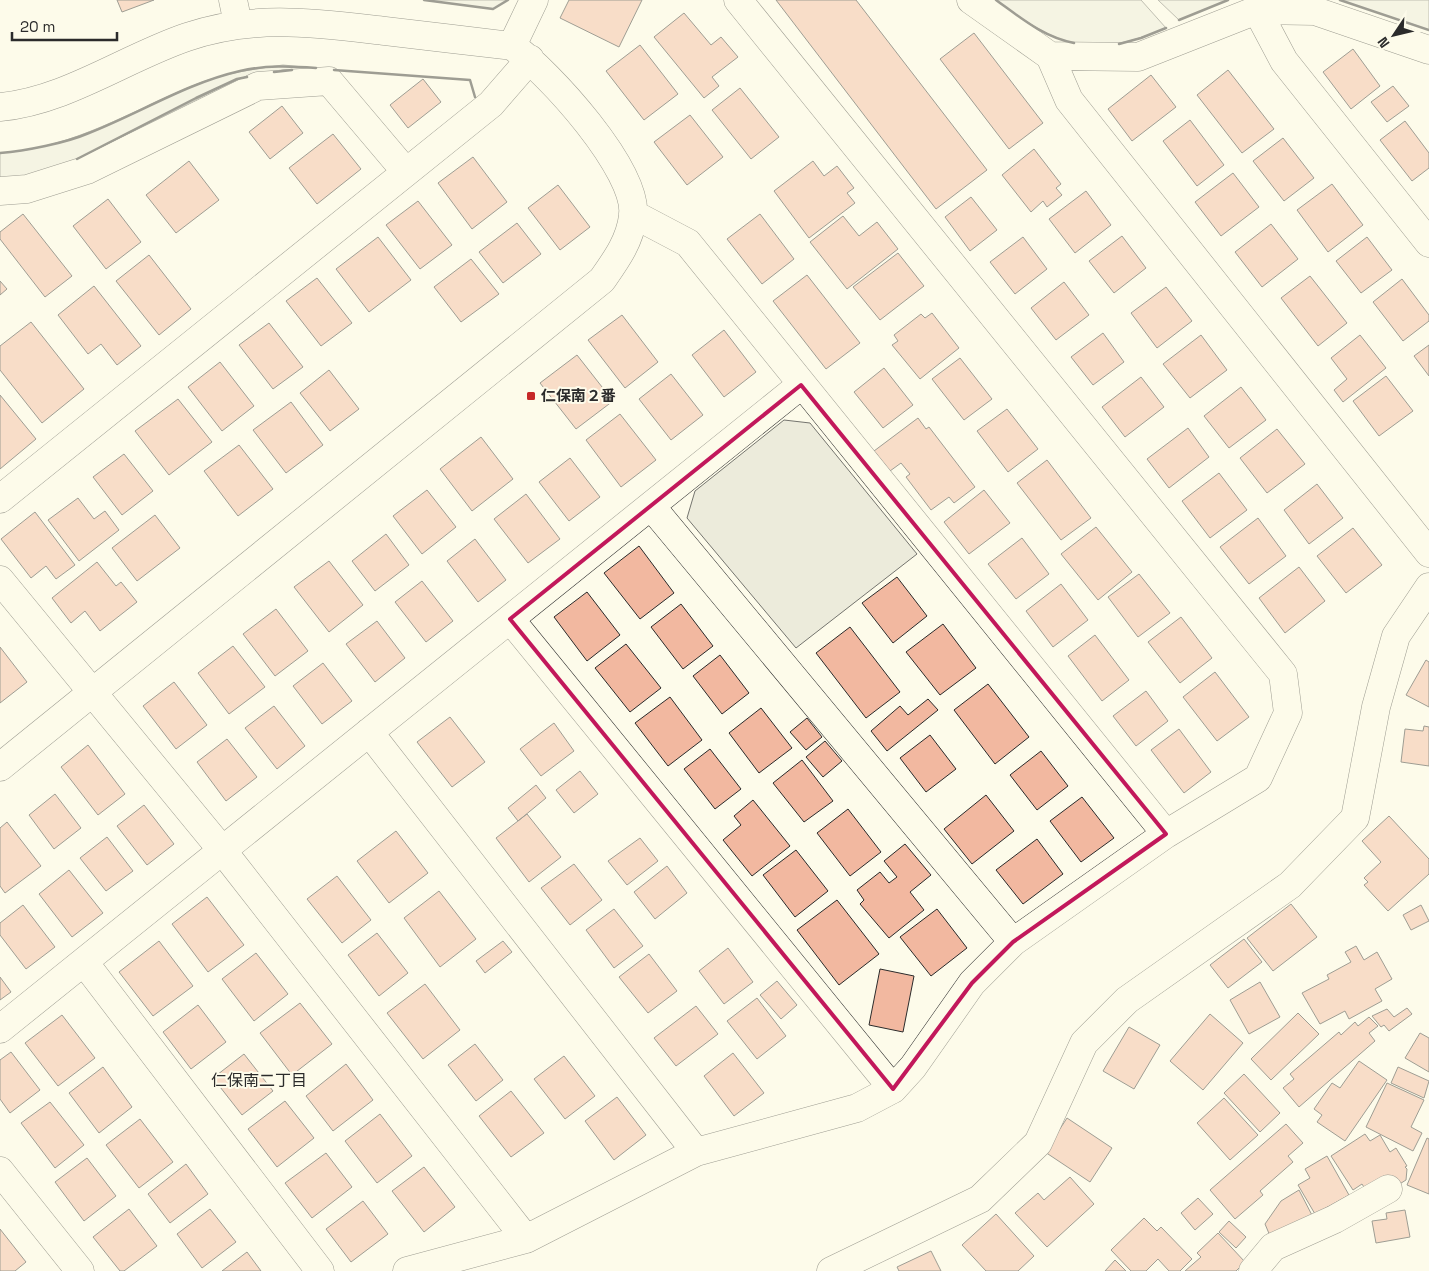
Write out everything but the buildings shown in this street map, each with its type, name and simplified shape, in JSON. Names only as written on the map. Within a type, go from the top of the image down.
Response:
[{"type":"street","points":[[0,500],[491,104],[521,52],[534,0]]},
{"type":"street","points":[[407,1271],[526,1238],[696,1152],[856,1108],[893,1089],[912,1067],[972,983],[1013,942],[1166,834],[1258,778],[1288,713],[1283,674],[738,0]]},
{"type":"street","points":[[971,0],[1050,56],[1069,100],[1429,553]]},
{"type":"street","points":[[1050,56],[1138,57],[1257,10],[1315,11],[1429,50]]},
{"type":"street","points":[[1257,10],[1284,61],[1429,243]]},
{"type":"street","points":[[0,107],[20,106],[66,89],[186,38],[236,12],[521,52],[588,123],[627,181],[633,214],[626,244],[602,280],[0,767]]},
{"type":"street","points":[[0,191],[27,189],[87,170],[258,86],[329,81],[406,172]]},
{"type":"street","points":[[633,214],[688,243],[1166,834]]},
{"type":"street","points":[[0,1029],[801,385]]},
{"type":"street","points":[[651,506],[1013,942]]},
{"type":"street","points":[[0,580],[222,850],[526,1238]]},
{"type":"street","points":[[831,1271],[980,1199],[1038,1143],[1084,1043],[1127,1000],[1290,885],[1355,818],[1376,707],[1396,636],[1429,587]]},
{"type":"street","points":[[510,619],[893,1089]]},
{"type":"street","points":[[369,732],[696,1152]]},
{"type":"street","points":[[84,962],[320,1271]]},
{"type":"street","points":[[0,1171],[80,1271]]},
{"type":"street","points":[[1253,1271],[1272,1247],[1335,1219],[1388,1190]]},
{"type":"highlighted area","points":[[801,385],[1166,834],[1013,942],[972,983],[893,1089],[510,619]]},
{"type":"shaded area","points":[[424,0],[508,0],[493,9]]},
{"type":"shaded area","points":[[996,0],[1141,0],[1166,28],[1116,44],[1095,46],[1076,44],[1038,29]]},
{"type":"shaded area","points":[[1158,0],[1228,0],[1179,20]]},
{"type":"shaded area","points":[[1340,0],[1429,0],[1429,30]]},
{"type":"shaded area","points":[[283,65],[334,70],[283,70],[237,79],[63,166],[28,176],[0,178],[0,153],[27,150],[78,136],[208,80],[240,72]]},
{"type":"shaded area","points":[[784,420],[810,423],[917,554],[796,648],[687,518],[695,491]]},
{"type":"wall","points":[[424,0],[493,9],[508,0]]},
{"type":"wall","points":[[996,0],[1042,32],[1074,43]]},
{"type":"wall","points":[[1179,20],[1228,0]]},
{"type":"wall","points":[[1340,0],[1429,30]]},
{"type":"wall","points":[[1119,44],[1166,28]]},
{"type":"wall","points":[[0,153],[45,146],[80,137],[220,76],[240,71],[278,66],[316,68]]},
{"type":"wall","points":[[274,72],[292,70]]},
{"type":"wall","points":[[334,70],[470,80],[475,97]]},
{"type":"wall","points":[[77,159],[196,98],[237,79],[247,77]]},
{"type":"place","name":"仁保南２番","points":[[531,396]]},
{"type":"district","name":"仁保南二丁目","points":[[259,1080]]}]
